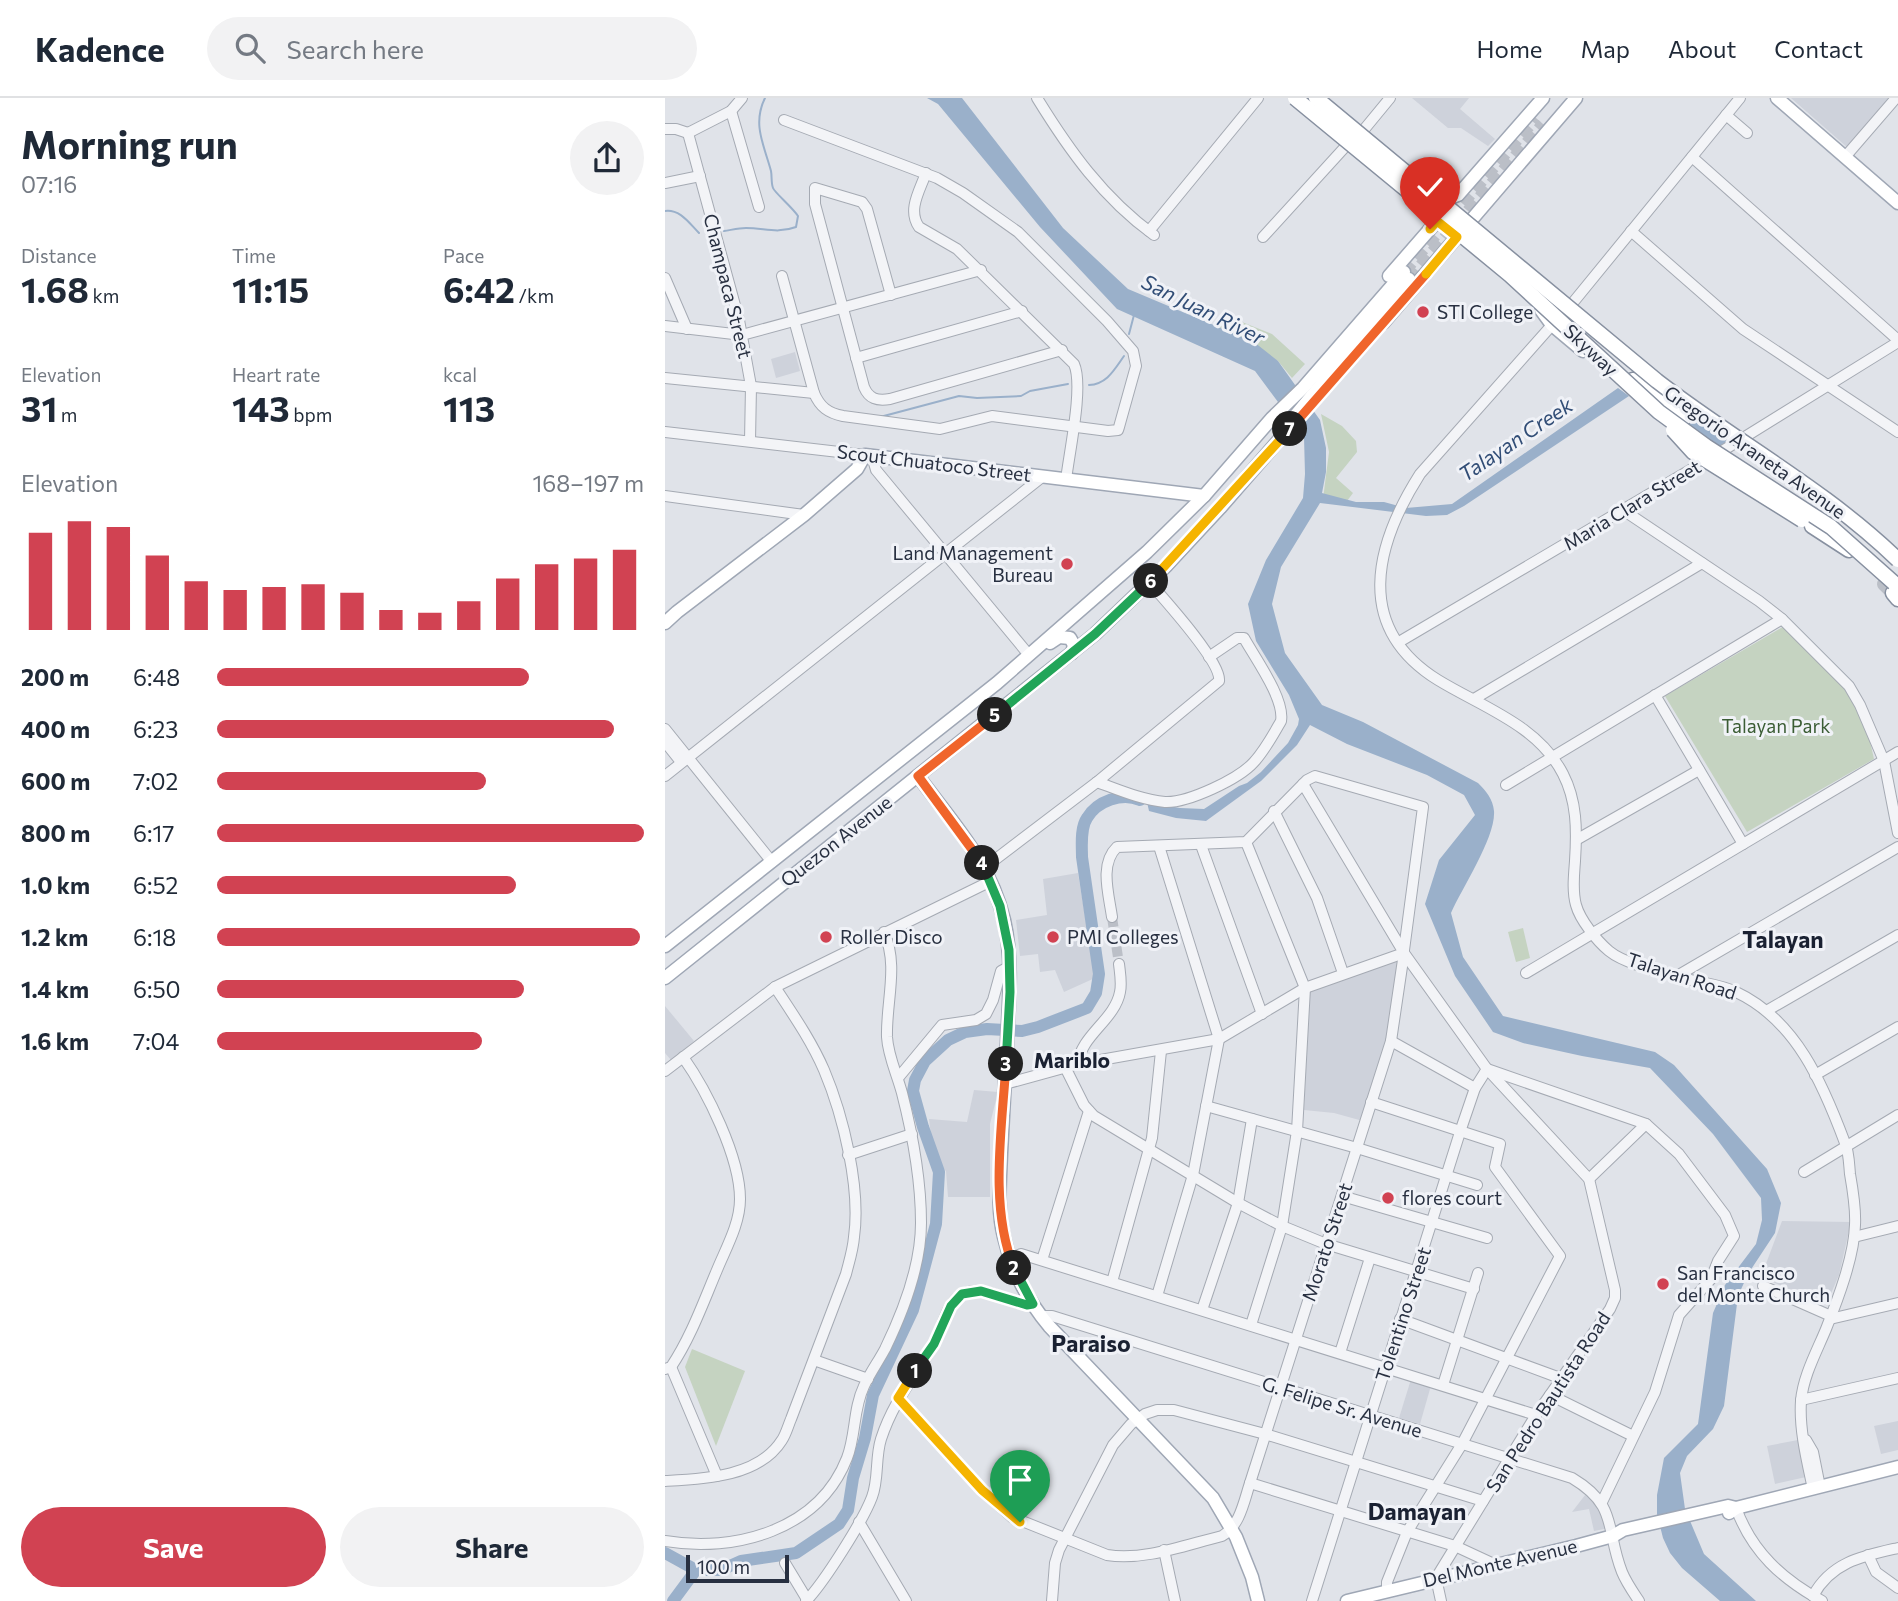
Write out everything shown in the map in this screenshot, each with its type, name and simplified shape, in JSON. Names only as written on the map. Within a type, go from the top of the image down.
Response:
[{"type":"highway","points":[[1297,98],[1364,153],[1371,167]]},
{"type":"highway","name":"Skyway","points":[[1297,98],[1510,275],[1659,412],[1707,447],[1831,527],[1895,588]]},
{"type":"highway","points":[[1310,98],[1330,114],[1360,130]]},
{"type":"highway","name":"Skyway","points":[[1316,98],[1657,381],[1843,511],[1898,560]]},
{"type":"highway","points":[[1532,298],[1558,310],[1640,390],[1724,449],[1832,519],[1873,554],[1895,588]]},
{"type":"highway","points":[[1659,412],[1693,452],[1860,558],[1895,588]]},
{"type":"main road","name":"Gregorio Araneta Avenue","points":[[1287,98],[1560,318],[1625,379]]},
{"type":"main road","name":"Gregorio Araneta Avenue","points":[[1323,98],[1680,401],[1736,443],[1836,509],[1898,560]]},
{"type":"main road","points":[[1445,200],[1458,195],[1543,98]]},
{"type":"main road","points":[[1554,98],[1540,121],[1566,98]]},
{"type":"main road","points":[[1307,392],[1471,222],[1576,98]]},
{"type":"main road","points":[[1777,98],[1898,204]]},
{"type":"main road","points":[[1283,420],[1437,221],[1471,222]]},
{"type":"main road","points":[[1283,420],[1407,275]]},
{"type":"main road","name":"Gregorio Araneta Avenue","points":[[1532,298],[1552,325],[1594,360],[1640,390],[1675,423],[1856,541],[1880,561],[1895,588]]},
{"type":"main road","name":"Quezon Avenue","points":[[665,946],[1082,611],[1283,420]]},
{"type":"main road","name":"Quezon Avenue","points":[[665,978],[1072,653],[1150,583],[1220,508],[1283,420]]},
{"type":"main road","points":[[665,623],[671,614],[804,515],[857,469],[868,455]]},
{"type":"main road","name":"Scout Chuatoco Street","points":[[868,455],[1204,496]]},
{"type":"main road","points":[[1025,658],[1059,637],[1073,641],[1072,653]]},
{"type":"main road","points":[[915,779],[979,858],[991,881],[1004,920],[1010,966],[999,1203],[1004,1240],[1010,1259],[1041,1316],[1213,1498],[1233,1528],[1254,1600]]},
{"type":"main road","name":"Del Monte Avenue","points":[[1347,1601],[1613,1536],[1623,1530],[1643,1529],[1728,1506],[1736,1508],[1898,1467]]},
{"type":"street","points":[[665,129],[688,133],[731,111],[742,98]]},
{"type":"street","points":[[1037,98],[1069,149],[1093,180],[1151,233],[1258,98]]},
{"type":"street","points":[[1360,130],[1390,98]]},
{"type":"street","points":[[1571,306],[1740,98]]},
{"type":"street","points":[[1845,157],[1896,98]]},
{"type":"street","points":[[731,111],[759,207]]},
{"type":"street","points":[[1726,115],[1747,133]]},
{"type":"street","points":[[782,276],[814,393],[823,408],[836,415],[940,429],[985,416],[1118,430],[1136,366],[1133,351],[1107,321],[1018,232],[963,193],[926,173],[784,120]]},
{"type":"street","name":"Champaca Street","points":[[688,133],[742,335],[751,386],[750,441]]},
{"type":"street","points":[[1263,237],[1345,147]]},
{"type":"street","points":[[1692,157],[1898,341]]},
{"type":"street","points":[[926,173],[913,207],[915,222],[926,232],[957,249],[981,270],[1062,350],[1077,370],[1066,480]]},
{"type":"street","points":[[665,183],[701,176]]},
{"type":"street","points":[[891,295],[867,209],[862,202],[815,188],[815,204],[856,358],[866,391],[877,400],[1062,350]]},
{"type":"street","points":[[1631,231],[1743,329],[1898,432]]},
{"type":"street","points":[[665,327],[742,335],[981,270]]},
{"type":"street","points":[[665,278],[687,329]]},
{"type":"street","points":[[856,358],[1022,311]]},
{"type":"street","name":"Talayan Road","points":[[1552,325],[1420,474],[1400,509],[1389,537],[1379,572],[1380,595],[1384,612],[1409,656],[1428,673],[1530,733],[1554,755],[1570,788],[1576,809],[1575,900],[1577,908],[1593,932],[1615,954],[1677,976],[1734,991],[1768,1010],[1796,1041],[1815,1075],[1847,1146],[1855,1209],[1854,1237],[1830,1318],[1801,1400],[1805,1455],[1816,1488]]},
{"type":"street","name":"Maria Clara Street","points":[[1399,642],[1736,443],[1898,341]]},
{"type":"street","points":[[665,378],[814,393]]},
{"type":"street","name":"Scout Chuatoco Street","points":[[665,432],[868,455]]},
{"type":"street","points":[[868,455],[876,470],[945,552],[1025,658]]},
{"type":"street","points":[[665,776],[1042,477]]},
{"type":"street","points":[[665,496],[804,515]]},
{"type":"street","points":[[1623,510],[1759,601],[1849,686],[1884,761],[1898,833]]},
{"type":"street","points":[[1474,699],[1702,563]]},
{"type":"street","points":[[984,868],[1097,782],[1216,684],[1220,677],[1209,657],[1150,583]]},
{"type":"street","points":[[1506,785],[1781,619]]},
{"type":"street","points":[[1097,782],[1139,797],[1173,802],[1190,798],[1229,780],[1255,762],[1282,715],[1277,696],[1244,638],[1237,638],[1209,657]]},
{"type":"street","points":[[1655,695],[1743,844]]},
{"type":"street","points":[[665,729],[684,760]]},
{"type":"street","points":[[665,742],[684,760],[772,862]]},
{"type":"street","points":[[1525,973],[1898,752]]},
{"type":"street","points":[[1576,839],[1699,769]]},
{"type":"street","name":"Morato Street","points":[[1233,1528],[1251,1483],[1391,1041],[1423,816],[1423,807],[1315,776],[1303,783]]},
{"type":"street","points":[[1112,917],[1107,867],[1112,853],[1121,846],[1245,842],[1303,783]]},
{"type":"street","name":"San Pedro Bautista Road","points":[[1303,783],[1404,951],[1487,1069],[1589,1179],[1611,1268],[1615,1298],[1610,1309],[1536,1415],[1436,1578]]},
{"type":"street","points":[[1274,811],[1317,898],[1343,973]]},
{"type":"street","points":[[1245,842],[1305,988],[1297,1131],[1282,1226],[1251,1325]]},
{"type":"street","points":[[1201,845],[1262,1014]]},
{"type":"street","points":[[1157,1296],[1193,1175],[1219,1039],[1159,846]]},
{"type":"street","points":[[1677,976],[1898,848]]},
{"type":"street","points":[[665,1071],[775,986],[991,881]]},
{"type":"street","points":[[665,1541],[754,1539],[801,1517],[825,1494],[846,1461],[857,1407],[868,1379],[894,1331],[916,1264],[921,1227],[921,1192],[912,1134],[898,1078],[890,1058],[887,1036],[892,966],[889,944],[884,932]]},
{"type":"street","points":[[1768,1010],[1898,934]]},
{"type":"street","points":[[1005,1084],[1078,1064],[1219,1039],[1305,988],[1404,951]]},
{"type":"street","points":[[1078,1064],[1081,1050],[1119,997],[1119,964]]},
{"type":"street","points":[[898,1078],[942,1026],[977,1020],[986,1014],[1001,971],[1010,966]]},
{"type":"street","points":[[665,1481],[717,1476],[748,1468],[773,1452],[783,1439],[814,1360],[846,1274],[854,1238],[856,1206],[835,1099],[824,1069],[805,1033],[775,986]]},
{"type":"street","points":[[1815,1075],[1898,1027]]},
{"type":"street","points":[[1391,1041],[1475,1088]]},
{"type":"street","points":[[1112,1282],[1151,1138],[1161,1051]]},
{"type":"street","points":[[683,1056],[708,1095],[722,1129],[733,1163],[740,1201],[732,1235],[692,1330],[668,1368],[717,1476]]},
{"type":"street","points":[[1065,1067],[1089,1111],[1238,1203],[1282,1226],[1326,1244],[1474,1289]]},
{"type":"street","points":[[1487,1069],[1646,1124],[1679,1154],[1725,1215],[1734,1236],[1710,1279],[1679,1315],[1655,1392],[1602,1502],[1622,1573],[1639,1601]]},
{"type":"street","name":"Tolentino Street","points":[[1312,1601],[1461,1129],[1475,1088],[1487,1069]]},
{"type":"street","points":[[1371,1102],[1461,1129],[1500,1144],[1495,1167],[1560,1255],[1462,1444],[1407,1532],[1387,1581],[1387,1591]]},
{"type":"street","points":[[1206,1106],[1477,1185]]},
{"type":"street","points":[[1042,1260],[1089,1111]]},
{"type":"street","points":[[1804,1172],[1898,1115]]},
{"type":"street","points":[[1202,1310],[1238,1203],[1252,1119]]},
{"type":"street","points":[[1589,1179],[1646,1124]]},
{"type":"street","points":[[848,1155],[912,1134]]},
{"type":"street","points":[[1342,1196],[1487,1238]]},
{"type":"street","points":[[1854,1237],[1898,1226]]},
{"type":"street","points":[[1010,1259],[1021,1254],[1042,1260],[1536,1415]]},
{"type":"street","points":[[1340,1353],[1370,1258]]},
{"type":"street","points":[[1443,1385],[1478,1273]]},
{"type":"street","points":[[1763,1286],[1830,1318],[1898,1303]]},
{"type":"street","points":[[785,1563],[807,1601],[859,1522],[872,1497],[880,1442],[898,1398],[934,1344],[951,1306],[962,1294],[981,1291],[1027,1305],[1033,1304]]},
{"type":"street","name":"G. Felipe Sr. Avenue","points":[[1041,1316],[1052,1316],[1572,1478],[1602,1502]]},
{"type":"street","points":[[1400,1319],[1560,1378]]},
{"type":"street","points":[[814,1360],[868,1379]]},
{"type":"street","points":[[1801,1400],[1898,1378]]},
{"type":"street","points":[[1550,1395],[1633,1436]]},
{"type":"street","points":[[898,1398],[982,1490],[1012,1517],[1063,1539],[1119,1557],[1164,1550],[1222,1536],[1233,1528]]},
{"type":"street","points":[[1052,1601],[1055,1563],[1063,1539],[1113,1445],[1138,1419],[1151,1412],[1174,1410],[1265,1434],[1483,1501]]},
{"type":"street","points":[[1251,1483],[1455,1546],[1496,1565]]},
{"type":"street","points":[[1736,1508],[1745,1531],[1769,1563],[1789,1581],[1818,1599],[1826,1576],[1837,1567],[1868,1555],[1898,1548]]},
{"type":"street","points":[[859,1522],[906,1601]]},
{"type":"street","points":[[1164,1550],[1175,1601]]},
{"type":"street","points":[[1868,1555],[1877,1572],[1898,1588]]},
{"type":"street","points":[[1436,1578],[1441,1601]]},
{"type":"shaded area","points":[[1412,98],[1469,98],[1460,109],[1495,139],[1488,146],[1461,128],[1448,128]]},
{"type":"shaded area","points":[[1791,98],[1891,98],[1848,148]]},
{"type":"shaded area","points":[[795,352],[800,371],[776,378],[771,359]]},
{"type":"shaded area","name":"PMI Colleges","points":[[1078,873],[1095,978],[1064,992],[1055,970],[1040,972],[1038,954],[1020,956],[1016,920],[1047,915],[1043,879]]},
{"type":"shaded area","points":[[1400,959],[1387,1043],[1363,1121],[1334,1113],[1304,1110],[1310,989]]},
{"type":"shaded area","points":[[665,1006],[694,1041],[671,1060],[665,1053]]},
{"type":"shaded area","points":[[974,1090],[998,1092],[990,1124],[990,1197],[948,1197],[946,1171],[939,1164],[932,1144],[929,1119],[967,1122]]},
{"type":"shaded area","points":[[1782,1221],[1851,1222],[1839,1275],[1826,1305],[1761,1277]]},
{"type":"shaded area","points":[[1412,1376],[1432,1382],[1420,1424],[1399,1418]]},
{"type":"shaded area","points":[[1898,1421],[1898,1450],[1881,1454],[1874,1426]]},
{"type":"shaded area","points":[[1798,1440],[1806,1477],[1775,1484],[1767,1446]]},
{"type":"shaded area","points":[[1589,1490],[1609,1528],[1594,1531],[1589,1509],[1572,1512]]},
{"type":"green space","points":[[1222,314],[1272,334],[1305,364],[1292,378],[1278,361],[1217,326]]},
{"type":"green space","points":[[1321,414],[1342,426],[1356,441],[1357,452],[1336,478],[1353,493],[1347,501],[1323,499],[1329,452]]},
{"type":"green space","name":"Talayan Park","points":[[1786,625],[1844,686],[1867,728],[1874,759],[1747,832],[1665,696]]},
{"type":"green space","points":[[1523,928],[1530,958],[1516,962],[1508,932]]},
{"type":"green space","points":[[692,1349],[745,1371],[716,1446],[685,1367]]},
{"type":"water","points":[[927,98],[962,98],[1063,228],[1128,289],[1254,342],[1278,361],[1320,420],[1326,448],[1326,472],[1322,493],[1356,502],[1384,502],[1406,508],[1452,504],[1618,388],[1629,396],[1447,515],[1426,516],[1320,503],[1281,567],[1272,604],[1285,653],[1322,705],[1363,722],[1478,783],[1491,799],[1494,811],[1490,834],[1451,913],[1463,957],[1503,1016],[1655,1052],[1674,1065],[1767,1169],[1781,1203],[1775,1233],[1748,1274],[1738,1296],[1724,1406],[1713,1429],[1687,1456],[1680,1473],[1685,1509],[1704,1554],[1756,1601],[1720,1601],[1682,1568],[1670,1553],[1663,1538],[1657,1514],[1657,1495],[1664,1458],[1698,1424],[1713,1313],[1725,1285],[1756,1244],[1762,1220],[1761,1198],[1713,1134],[1650,1068],[1523,1043],[1493,1032],[1455,976],[1425,904],[1439,860],[1475,815],[1464,795],[1427,775],[1347,744],[1310,725],[1297,745],[1261,781],[1206,821],[1176,818],[1149,811],[1147,802],[1204,809],[1261,772],[1288,743],[1298,725],[1299,719],[1289,695],[1256,641],[1248,604],[1266,560],[1303,498],[1304,437],[1255,371],[1117,309],[1040,227],[938,104]]},
{"type":"waterway","points":[[724,231],[746,228],[783,230],[796,227],[798,216],[772,186],[771,171],[759,126],[765,98]]},
{"type":"waterway","points":[[665,211],[680,214],[699,233]]},
{"type":"waterway","points":[[1129,334],[1134,315]]},
{"type":"waterway","points":[[1089,385],[1105,379],[1124,356]]},
{"type":"waterway","points":[[880,417],[959,396],[1021,396],[1030,391],[1068,384]]},
{"type":"waterway","name":"Talayan Creek","points":[[1676,409],[1723,446]]},
{"type":"waterway","points":[[696,1570],[721,1570],[741,1561],[796,1553],[839,1524],[848,1510],[873,1395],[913,1310],[936,1224],[939,1172],[913,1091],[915,1080],[925,1061],[948,1040],[965,1032],[987,1029],[1022,1031],[1087,1008],[1096,993],[1099,974],[1082,857],[1083,827],[1091,812],[1103,803],[1126,797],[1140,800]]},
{"type":"waterway","points":[[665,1553],[696,1570]]},
{"type":"waterway","points":[[673,1601],[696,1570]]},
{"type":"tunnel","points":[[1404,272],[1536,118]]},
{"type":"tunnel","points":[[1409,279],[1543,124]]},
{"type":"tunnel","points":[[1888,587],[1884,584],[1893,593]]},
{"type":"tunnel","points":[[1112,917],[1119,964]]},
{"type":"place","name":"STI College","points":[[1423,312]]},
{"type":"place","name":"Land Management Bureau","points":[[1067,564]]},
{"type":"place","name":"Roller Disco","points":[[826,937]]},
{"type":"place","name":"PMI Colleges","points":[[1053,937]]},
{"type":"place","name":"flores court","points":[[1388,1198]]},
{"type":"place","name":"San Francisco del Monte Church","points":[[1663,1284]]},
{"type":"district","name":"Talayan","points":[[1783,940]]},
{"type":"district","name":"Mariblo","points":[[1072,1061]]},
{"type":"district","name":"Paraiso","points":[[1091,1344]]},
{"type":"district","name":"Damayan","points":[[1417,1512]]},
{"type":"route","points":[[1020,1522],[982,1490],[898,1398],[934,1344],[951,1306],[962,1294],[981,1291],[1027,1305],[1033,1304],[1010,1259],[1004,1240],[999,1203],[1010,992],[1009,950],[1004,920],[983,863],[918,776],[1095,634],[1167,565],[1285,433],[1294,427],[1457,237],[1437,221],[1430,229]]},
{"type":"water label","name":"San Juan River","points":[[1203,310]]}]
